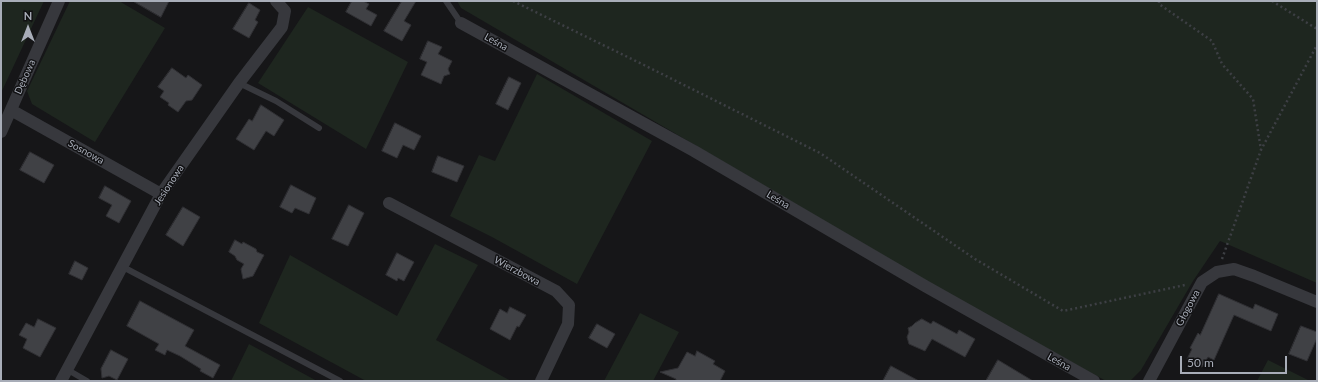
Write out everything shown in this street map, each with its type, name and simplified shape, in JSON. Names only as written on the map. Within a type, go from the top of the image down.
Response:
[{"type":"street","name":"Dębowa","points":[[1,132],[59,1]]},
{"type":"street","name":"Jesionowa","points":[[61,381],[162,194],[240,83],[282,27],[285,11],[276,1]]},
{"type":"street","name":"Leśna","points":[[461,22],[694,151],[925,286],[1094,381]]},
{"type":"street","name":"Sosnowa","points":[[11,110],[162,194]]},
{"type":"street","name":"Wierzbowa","points":[[389,203],[556,291],[569,305],[568,324],[541,381]]},
{"type":"street","name":"Głogowa","points":[[1149,381],[1202,282],[1216,272],[1234,268],[1317,302]]},
{"type":"lane","points":[[446,1],[461,22]]},
{"type":"lane","points":[[240,83],[276,101],[318,128]]},
{"type":"lane","points":[[123,267],[248,331],[340,381]]},
{"type":"lane","points":[[68,370],[87,381]]},
{"type":"path","points":[[512,1],[820,153],[975,259],[1063,311],[1202,282]]},
{"type":"path","points":[[1159,1],[1160,4],[1212,41],[1222,64],[1253,98],[1262,150]]},
{"type":"path","points":[[1272,1],[1317,29]]},
{"type":"path","points":[[1216,272],[1262,150],[1317,45]]},
{"type":"shaded area","points":[[1,1],[44,1],[1,93]]},
{"type":"shaded area","points":[[70,1],[119,1],[165,28],[95,142],[32,104],[27,91]]},
{"type":"shaded area","points":[[457,1],[1317,1],[1317,283],[1220,241],[1193,281],[1141,370],[1130,381],[1106,381],[956,298],[461,8]]},
{"type":"shaded area","points":[[308,7],[408,62],[366,149],[258,83]]},
{"type":"shaded area","points":[[537,74],[652,141],[577,284],[492,237],[450,216],[479,155],[495,161]]},
{"type":"shaded area","points":[[435,244],[478,265],[436,340],[511,381],[366,381],[259,323],[290,255],[397,316]]},
{"type":"shaded area","points":[[640,313],[679,332],[653,381],[604,381]]},
{"type":"shaded area","points":[[249,344],[317,381],[231,381]]},
{"type":"shaded area","points":[[1268,360],[1308,380],[1257,381]]},
{"type":"building","points":[[133,1],[169,1],[161,17]]},
{"type":"building","points":[[352,1],[363,1],[369,4],[366,9],[377,15],[371,26],[346,12]]},
{"type":"building","points":[[402,1],[416,1],[404,21],[411,25],[402,41],[384,31]]},
{"type":"building","points":[[249,3],[260,10],[255,20],[258,22],[249,38],[233,29]]},
{"type":"building","points":[[428,41],[442,47],[438,54],[452,61],[448,69],[450,74],[444,76],[441,84],[421,75],[427,62],[420,59]]},
{"type":"building","points":[[172,68],[186,78],[188,75],[202,85],[192,100],[186,101],[178,112],[160,97],[164,91],[158,87]]},
{"type":"building","points":[[509,77],[521,83],[508,110],[496,104]]},
{"type":"building","points":[[261,105],[284,120],[274,136],[266,131],[254,150],[236,139],[249,119],[252,121]]},
{"type":"building","points":[[395,123],[421,136],[414,150],[403,145],[397,158],[382,151]]},
{"type":"building","points":[[30,152],[54,165],[44,183],[20,170]]},
{"type":"building","points":[[438,156],[464,166],[457,182],[432,172]]},
{"type":"building","points":[[291,185],[316,198],[309,214],[295,208],[292,213],[280,207]]},
{"type":"building","points":[[105,186],[131,201],[119,223],[106,216],[112,205],[99,198]]},
{"type":"building","points":[[349,205],[364,213],[348,246],[332,239]]},
{"type":"building","points":[[183,207],[200,217],[183,246],[166,235]]},
{"type":"building","points":[[235,240],[242,244],[243,242],[264,255],[253,276],[243,279],[241,269],[244,264],[237,260],[235,256],[229,252]]},
{"type":"building","points":[[397,253],[414,262],[404,281],[398,278],[397,281],[386,275]]},
{"type":"building","points":[[75,261],[88,268],[82,280],[69,274]]},
{"type":"building","points":[[1219,294],[1253,309],[1255,304],[1278,314],[1271,331],[1234,315],[1214,360],[1208,357],[1202,367],[1187,359],[1192,349],[1190,348],[1198,333],[1200,335]]},
{"type":"building","points":[[140,301],[194,330],[185,346],[220,365],[213,378],[200,371],[201,369],[180,356],[167,350],[165,355],[155,350],[159,344],[127,326]]},
{"type":"building","points":[[510,307],[526,315],[519,327],[517,326],[510,340],[490,329],[500,309],[507,313]]},
{"type":"building","points":[[38,319],[56,328],[40,357],[23,348],[27,339],[19,335],[26,323],[34,327]]},
{"type":"building","points":[[922,319],[931,324],[933,321],[957,334],[959,330],[975,339],[965,357],[932,339],[925,351],[909,344],[907,337],[909,332],[908,328]]},
{"type":"building","points":[[597,324],[615,334],[607,348],[589,338]]},
{"type":"building","points":[[1301,326],[1317,332],[1317,338],[1307,361],[1289,354]]},
{"type":"building","points":[[111,350],[128,359],[117,380],[109,376],[102,378],[101,369]]},
{"type":"building","points":[[697,351],[715,361],[713,364],[725,371],[720,381],[676,381],[676,379],[660,372],[678,368],[687,352],[695,356]]},
{"type":"building","points":[[998,360],[1033,381],[986,381]]},
{"type":"building","points":[[891,366],[919,381],[883,381]]}]
